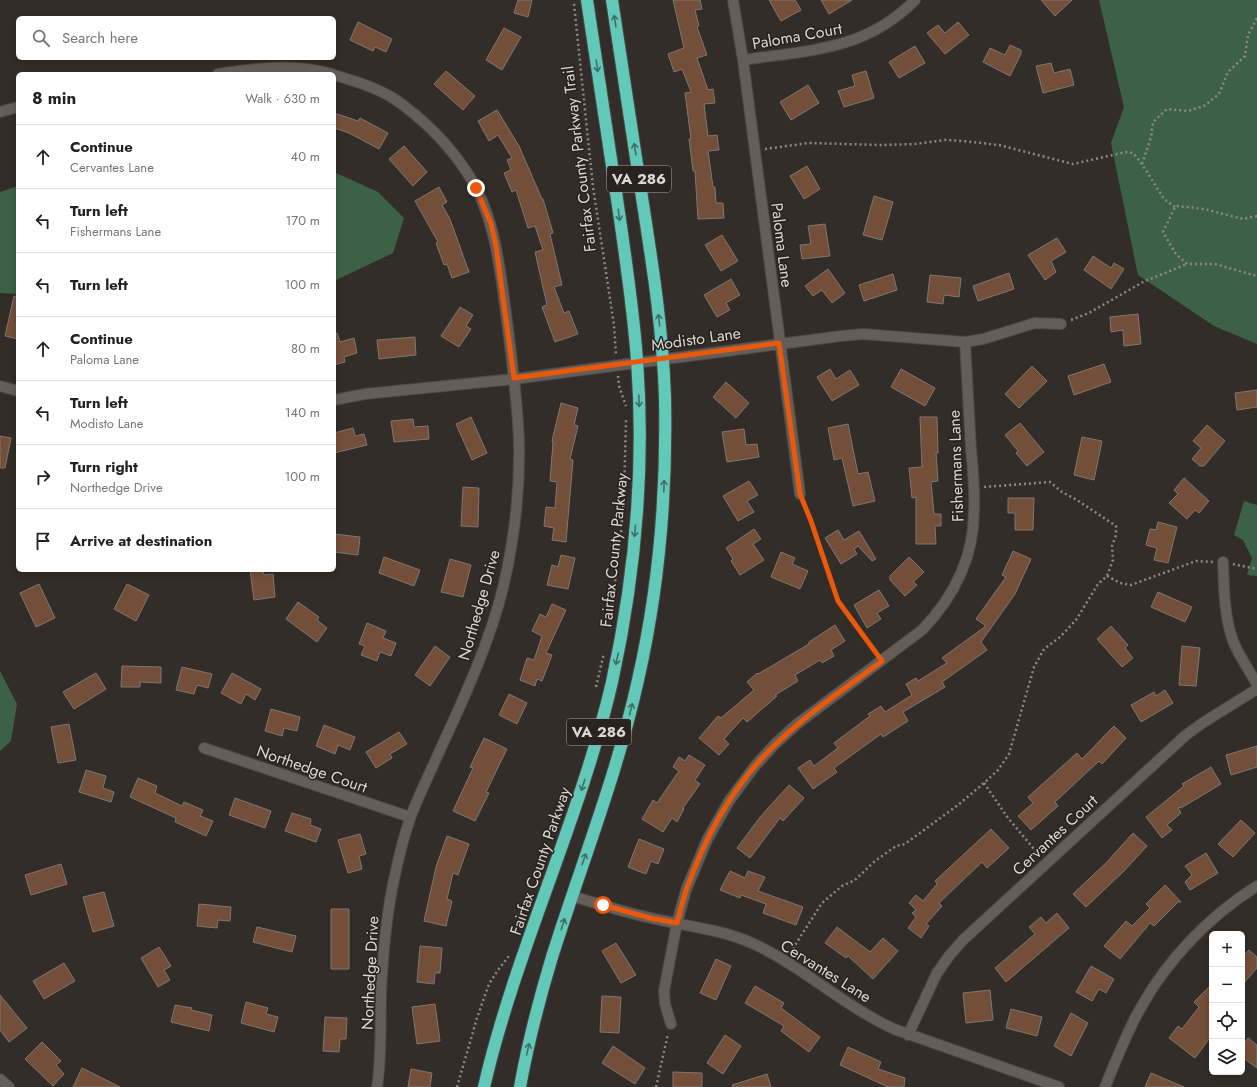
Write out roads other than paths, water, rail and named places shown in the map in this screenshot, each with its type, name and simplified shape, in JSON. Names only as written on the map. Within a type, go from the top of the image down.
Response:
[{"type":"highway","name":"Fairfax County Parkway","points":[[484,1087],[502,1020],[593,754],[618,652],[630,582],[637,509],[639,446],[637,362],[630,288],[587,0]]},
{"type":"highway","name":"VA 286","points":[[520,1087],[539,1003],[551,960],[610,782],[629,716],[652,608],[663,503],[665,396],[659,320],[650,249],[612,0]]},
{"type":"street","name":"Paloma Lane","points":[[733,0],[743,60],[800,494]]},
{"type":"street","name":"Paloma Court","points":[[743,60],[829,48],[850,42],[885,25],[905,10],[915,0]]},
{"type":"street","name":"Northedge Drive","points":[[234,72],[284,67],[322,72]]},
{"type":"street","name":"Northedge Drive","points":[[336,75],[358,82],[394,99],[425,123],[446,144],[470,177],[483,202],[491,224],[496,246],[514,378],[518,424],[519,478],[516,513],[511,550],[503,589],[484,650],[410,817],[394,876],[386,926],[382,979],[380,1066],[377,1087]]},
{"type":"street","points":[[0,112],[16,108]]},
{"type":"street","name":"Modisto Lane","points":[[336,400],[365,394],[514,378],[841,336],[863,334],[965,342],[1035,323],[1061,324]]},
{"type":"street","name":"Fishermans Lane","points":[[671,1024],[665,1004],[664,991],[677,923],[686,890],[706,840],[729,801],[755,766],[775,744],[797,724],[922,630],[950,596],[958,580],[970,548],[974,511],[974,488],[965,342]]},
{"type":"street","points":[[0,386],[16,390]]},
{"type":"street","points":[[1223,562],[1225,604],[1230,631],[1238,651],[1257,684]]},
{"type":"street","name":"Cervantes Court","points":[[908,1035],[930,987],[949,956],[963,940],[1186,735],[1257,689]]},
{"type":"street","name":"Northedge Court","points":[[204,748],[410,817]]},
{"type":"street","points":[[1105,1087],[1124,1040],[1140,1008],[1159,979],[1179,953],[1202,929],[1257,886]]},
{"type":"street","name":"Cervantes Lane","points":[[572,896],[650,918],[709,929],[738,938],[790,964],[875,1021],[908,1035],[1059,1087]]},
{"type":"street","points":[[0,1079],[9,1087]]}]
